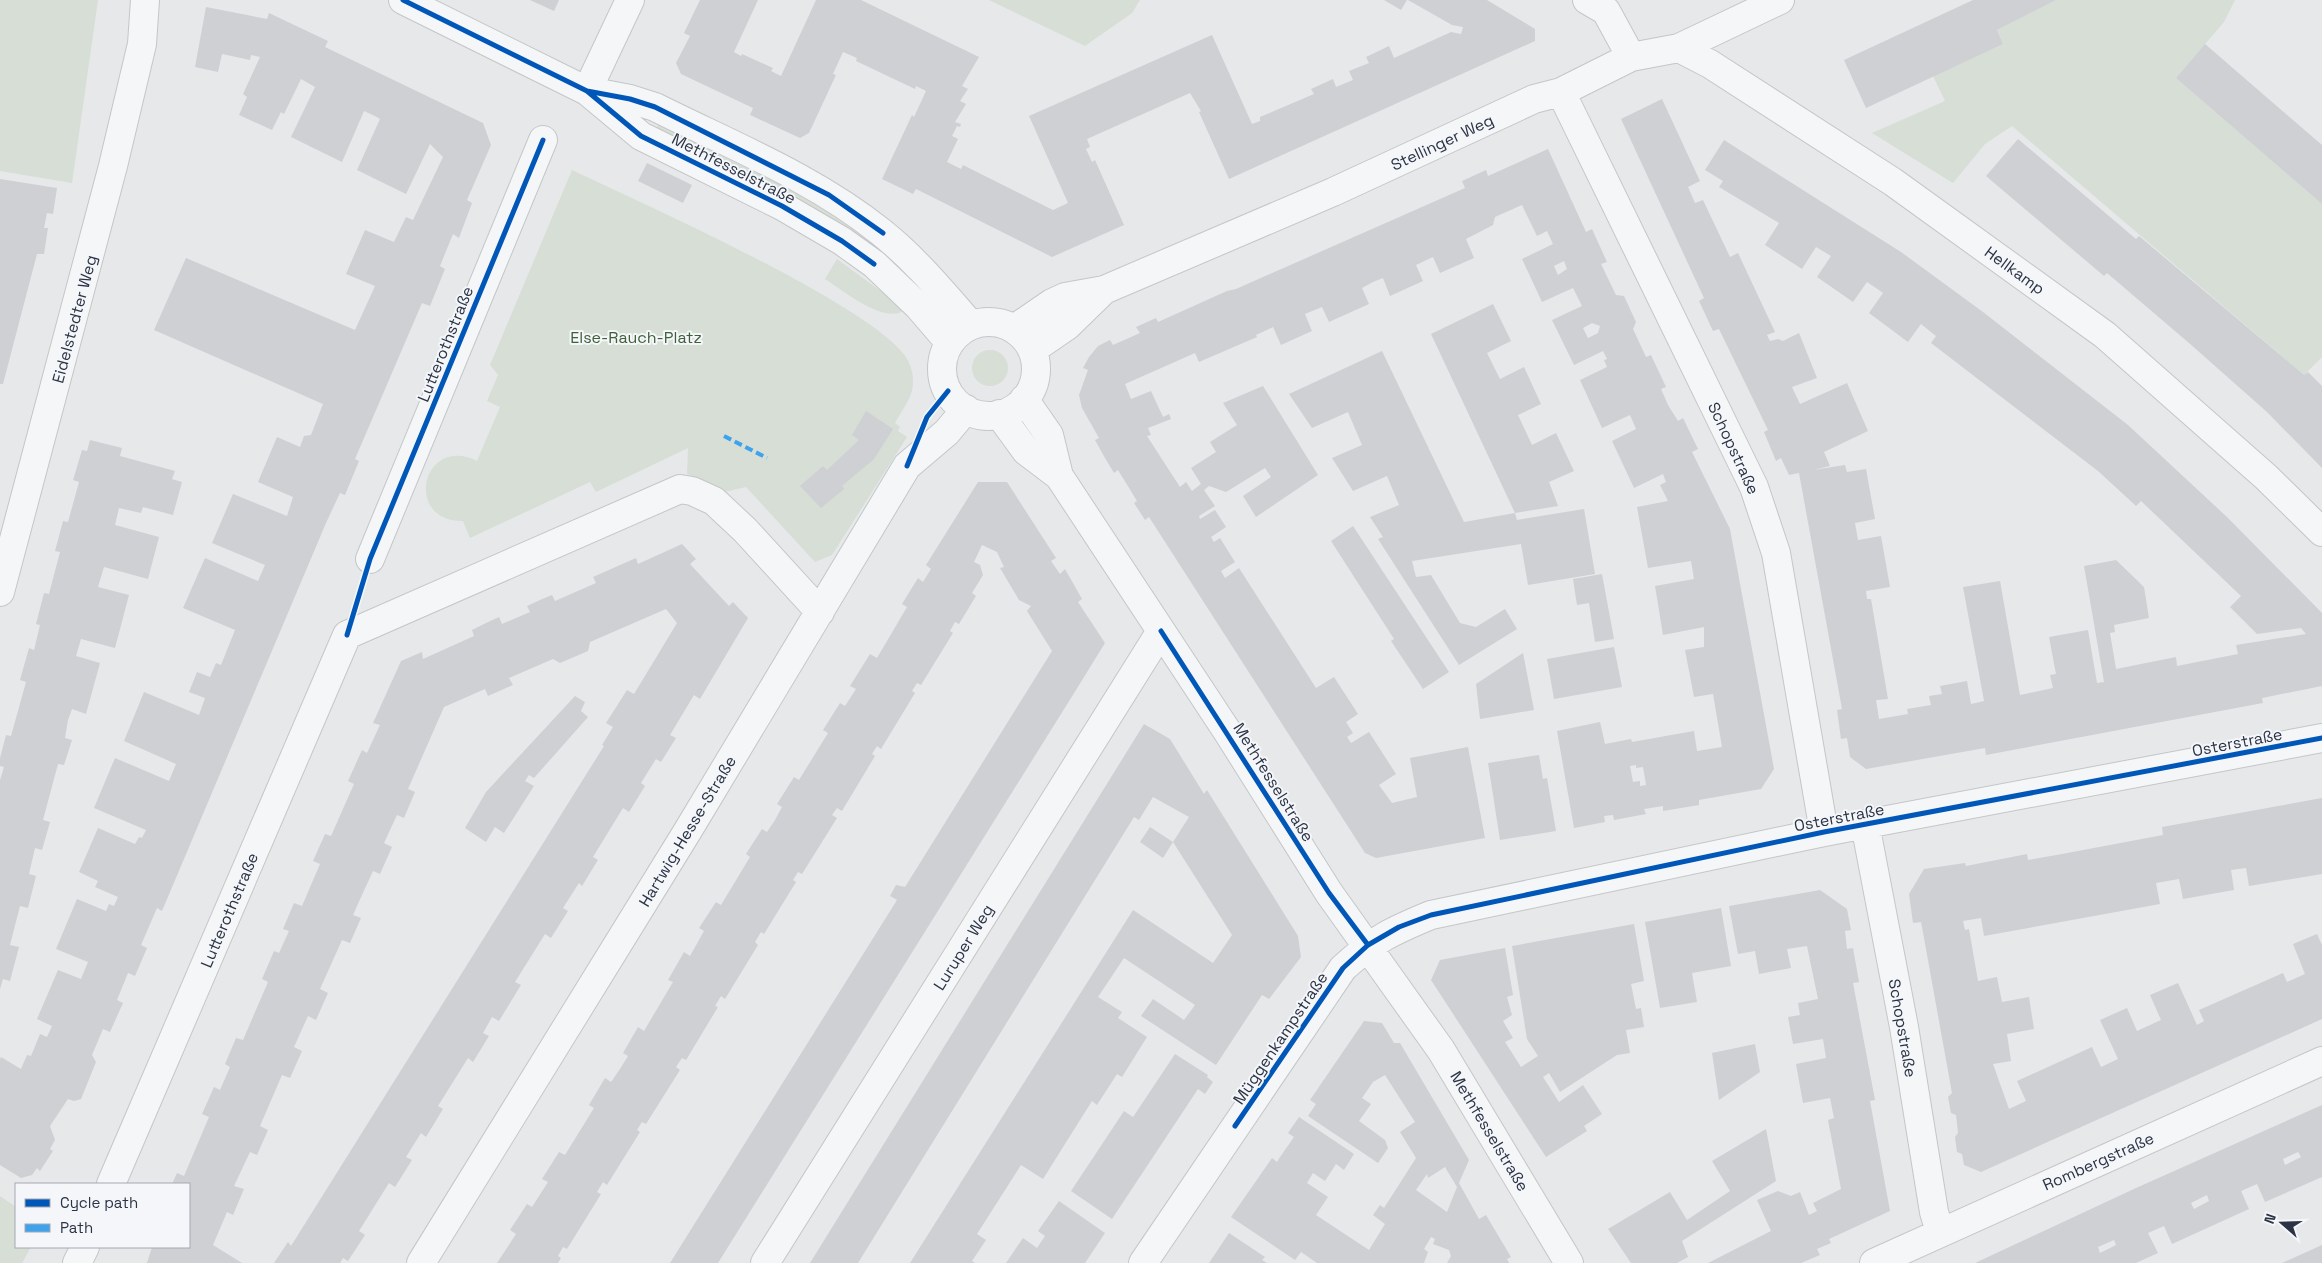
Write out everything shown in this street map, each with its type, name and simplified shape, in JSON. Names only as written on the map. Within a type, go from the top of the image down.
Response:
[{"type":"street","name":"Eidelstedter Weg","points":[[0,592],[94,243],[142,44],[145,0]]},
{"type":"street","name":"Eidelstedter Weg","points":[[142,44],[165,0]]},
{"type":"street","name":"Methfesselstraße","points":[[403,0],[587,91],[642,136],[782,206],[842,241],[874,264],[919,307],[950,343]]},
{"type":"street","points":[[587,91],[630,0]]},
{"type":"street","points":[[1587,0],[1606,12],[1631,57]]},
{"type":"street","name":"Stellinger Weg","points":[[1014,329],[1052,303],[1065,297],[1104,290],[1333,192],[1534,99],[1562,92],[1631,57],[1678,48],[1780,0]]},
{"type":"street","name":"Hellkamp","points":[[1678,48],[1710,64],[1893,182],[2105,335],[2266,477],[2322,532]]},
{"type":"street","name":"Methfesselstraße","points":[[587,91],[630,99],[654,107],[829,195],[883,233],[939,287],[971,325]]},
{"type":"street","name":"Schopstraße","points":[[1562,92],[1754,487],[1776,553],[1824,832]]},
{"type":"street","name":"Lutterothstraße","points":[[370,559],[544,140]]},
{"type":"street","name":"Stellinger Weg","points":[[1032,350],[1072,321],[1104,290]]},
{"type":"street","points":[[993,322],[1014,329],[1026,340],[1036,362],[1032,388],[1024,399],[1010,410],[999,414],[982,415],[966,409],[951,396],[943,377],[944,356],[950,343],[957,334],[971,325],[993,322]]},
{"type":"street","name":"Methfesselstraße","points":[[1024,399],[1049,435],[1059,476]]},
{"type":"street","name":"Hartwig-Hesse-Straße","points":[[421,1263],[688,832],[907,466],[947,432],[966,409]]},
{"type":"street","name":"Methfesselstraße","points":[[999,414],[1026,451],[1059,476],[1329,892],[1368,945],[1446,1059],[1569,1263]]},
{"type":"street","name":"Lutterothstraße","points":[[112,1183],[346,635],[680,489],[692,490],[714,501],[744,530],[820,612]]},
{"type":"street","name":"Luruper Weg","points":[[765,1263],[1161,631]]},
{"type":"street","name":"Osterstraße","points":[[1368,945],[1399,927],[1431,915],[1824,832],[2322,738]]},
{"type":"street","name":"Schopstraße","points":[[1865,824],[1904,1027],[1934,1212],[1940,1232]]},
{"type":"street","name":"Müggenkampstraße","points":[[1143,1263],[1323,996],[1343,968],[1368,945]]},
{"type":"street","name":"Rombergstraße","points":[[1874,1263],[2322,1060]]},
{"type":"street","points":[[77,1263],[84,1248]]},
{"type":"green space","points":[[0,0],[98,0],[72,183],[0,171]]},
{"type":"green space","points":[[989,0],[1140,0],[1132,13],[1085,46]]},
{"type":"green space","points":[[2056,0],[2235,0],[2224,22],[2176,78],[2322,204],[2322,357],[2304,375],[2012,126],[1985,144],[1953,183],[1872,133],[1945,101],[1933,76],[2003,44],[1997,30]]},
{"type":"green space","points":[[658,125],[775,182],[833,214],[884,251],[922,288],[916,293],[654,132]]},
{"type":"green space","name":"Else-Rauch-Platz","points":[[572,170],[757,259],[811,288],[859,317],[893,343],[910,365],[913,382],[912,389],[895,423],[900,427],[898,431],[907,437],[832,555],[815,562],[746,487],[720,493],[714,485],[687,474],[688,448],[596,492],[590,482],[470,538],[463,521],[444,518],[432,508],[427,495],[427,481],[433,468],[443,459],[458,456],[477,461],[500,407],[487,401],[498,375],[490,365]]},
{"type":"green space","points":[[837,259],[905,309],[897,313],[876,310],[853,298],[825,279]]},
{"type":"green space","points":[[990,350],[1002,356],[1008,368],[1002,380],[990,386],[978,380],[972,368],[978,356]]},
{"type":"green space","points":[[0,1196],[15,1206],[15,1248],[30,1248],[22,1263],[0,1263]]},
{"type":"building","points":[[530,0],[559,0],[554,11]]},
{"type":"building","points":[[700,0],[758,0],[734,52],[773,68],[771,71],[781,76],[816,0],[861,0],[979,57],[962,86],[968,89],[960,101],[966,104],[955,122],[961,124],[960,127],[957,126],[952,136],[958,139],[947,162],[961,169],[963,165],[1053,210],[1068,203],[1029,116],[1212,35],[1252,124],[1260,121],[1260,117],[1314,94],[1311,89],[1333,79],[1336,87],[1353,80],[1349,71],[1369,63],[1366,57],[1389,46],[1394,58],[1451,32],[1461,34],[1463,27],[1452,25],[1408,0],[1487,0],[1535,29],[1535,41],[1229,179],[1199,112],[1201,111],[1190,93],[1087,139],[1090,147],[1086,149],[1092,162],[1095,160],[1124,225],[1052,257],[916,189],[913,194],[882,179],[912,115],[914,117],[926,91],[916,86],[915,89],[856,61],[857,58],[843,52],[833,74],[836,75],[809,133],[800,138],[750,115],[753,108],[681,74],[676,63],[690,36],[684,33]]},
{"type":"building","points":[[1384,0],[1407,0],[1401,10]]},
{"type":"building","points":[[1973,0],[2056,0],[1997,30],[2003,44],[1866,108],[1844,60]]},
{"type":"building","points":[[206,7],[267,19],[269,13],[328,41],[325,47],[483,123],[491,145],[467,200],[472,203],[459,238],[453,234],[440,266],[445,269],[430,306],[422,303],[355,459],[359,461],[345,495],[340,493],[326,523],[162,911],[157,908],[141,945],[147,948],[135,976],[128,973],[117,1000],[123,1003],[110,1032],[103,1029],[92,1055],[96,1062],[81,1099],[74,1101],[68,1099],[50,1126],[55,1140],[50,1149],[53,1151],[40,1171],[37,1168],[32,1175],[21,1178],[0,1165],[0,1059],[1,1057],[21,1069],[27,1055],[31,1056],[40,1034],[47,1037],[52,1026],[37,1019],[58,970],[81,979],[88,962],[56,949],[77,899],[106,911],[109,904],[114,906],[118,897],[95,887],[98,881],[79,872],[98,828],[135,844],[139,837],[142,838],[146,830],[94,808],[115,758],[169,781],[176,764],[124,741],[144,692],[199,715],[205,698],[189,692],[197,672],[210,677],[216,663],[221,665],[235,630],[183,608],[205,558],[258,581],[265,565],[212,543],[233,494],[287,516],[293,497],[258,482],[277,437],[300,447],[304,436],[311,435],[323,404],[154,330],[186,258],[355,330],[375,286],[346,274],[365,230],[394,242],[406,217],[413,220],[443,157],[430,144],[406,194],[357,170],[380,119],[375,116],[364,111],[342,162],[291,137],[315,87],[301,79],[284,114],[281,112],[272,130],[239,115],[247,97],[243,94],[260,57],[251,55],[250,60],[222,54],[218,72],[195,67]]},
{"type":"building","points":[[2205,44],[2322,145],[2322,204],[2176,78]]},
{"type":"building","points":[[1662,99],[1700,181],[1688,187],[1695,203],[1703,200],[1730,257],[1738,253],[1775,332],[1767,335],[1770,341],[1778,339],[1783,341],[1799,333],[1817,378],[1792,387],[1800,404],[1847,383],[1868,431],[1824,452],[1830,466],[1813,470],[1845,465],[1847,472],[1866,469],[1875,519],[1855,523],[1858,540],[1881,536],[1890,587],[1866,591],[1867,599],[1871,599],[1888,699],[1876,700],[1879,719],[1908,714],[1907,709],[1931,705],[1929,696],[1942,694],[1940,686],[1967,681],[1971,704],[1984,701],[1963,587],[2000,581],[2020,695],[2053,688],[2050,675],[2056,674],[2049,637],[2088,630],[2097,683],[2104,682],[2084,566],[2116,560],[2144,587],[2149,618],[2114,625],[2115,632],[2110,633],[2116,669],[2176,657],[2177,666],[2238,654],[2236,645],[2306,634],[2301,628],[2257,634],[2230,607],[2241,596],[2141,501],[2136,506],[2098,471],[1931,343],[1936,336],[1921,324],[1908,342],[1869,313],[1883,293],[1867,282],[1853,302],[1817,277],[1831,256],[1816,247],[1802,269],[1765,245],[1779,223],[1719,187],[1723,181],[1705,170],[1724,140],[1901,252],[1983,312],[2128,425],[2227,517],[2322,613],[2322,686],[2262,698],[2263,703],[1986,755],[1985,748],[1866,769],[1850,757],[1847,738],[1841,739],[1837,710],[1842,709],[1799,473],[1789,475],[1781,458],[1776,461],[1764,432],[1768,430],[1719,329],[1713,331],[1699,301],[1704,298],[1621,119]]},
{"type":"building","points":[[2018,139],[2136,239],[2139,236],[2304,375],[2308,372],[2322,386],[2322,468],[2267,412],[2189,343],[2107,273],[2104,276],[1986,176]]},
{"type":"building","points":[[1548,149],[1586,232],[1592,229],[1607,262],[1601,264],[1616,295],[1624,296],[1636,322],[1633,329],[1646,357],[1651,355],[1666,387],[1661,389],[1668,405],[1678,421],[1683,418],[1698,449],[1692,452],[1730,529],[1774,769],[1761,789],[1699,800],[1699,805],[1663,811],[1663,806],[1644,809],[1646,814],[1614,820],[1613,815],[1604,816],[1605,822],[1574,828],[1557,731],[1600,722],[1605,744],[1631,739],[1632,742],[1694,731],[1697,751],[1722,747],[1713,694],[1694,697],[1685,650],[1704,647],[1704,627],[1663,635],[1655,586],[1694,579],[1691,561],[1648,568],[1637,507],[1668,501],[1660,485],[1666,482],[1663,474],[1634,488],[1612,441],[1636,429],[1630,415],[1602,428],[1580,380],[1607,367],[1604,360],[1607,359],[1603,351],[1574,365],[1552,320],[1582,306],[1573,288],[1542,302],[1522,259],[1553,244],[1547,231],[1537,236],[1522,205],[1495,217],[1493,225],[1466,239],[1474,258],[1440,273],[1433,257],[1416,265],[1423,281],[1390,296],[1383,278],[1362,288],[1369,304],[1329,322],[1322,307],[1305,314],[1312,331],[1281,345],[1273,327],[1256,335],[1257,337],[1199,362],[1195,353],[1125,384],[1131,399],[1151,391],[1163,417],[1169,414],[1171,419],[1148,428],[1151,435],[1147,436],[1180,487],[1186,482],[1192,491],[1201,484],[1191,468],[1216,452],[1210,442],[1237,425],[1223,403],[1263,386],[1318,475],[1256,517],[1243,496],[1271,477],[1265,468],[1226,492],[1209,486],[1204,490],[1215,506],[1199,516],[1200,519],[1215,510],[1226,527],[1211,537],[1214,542],[1220,538],[1235,562],[1221,571],[1225,578],[1239,568],[1316,688],[1334,677],[1358,714],[1346,722],[1353,733],[1347,737],[1351,743],[1369,732],[1396,774],[1379,785],[1392,803],[1417,797],[1410,758],[1468,747],[1485,838],[1376,858],[1365,853],[1149,517],[1145,520],[1134,503],[1137,501],[1118,470],[1114,473],[1105,458],[1095,440],[1099,438],[1082,408],[1079,395],[1088,370],[1083,368],[1098,346],[1110,340],[1113,345],[1140,333],[1136,327],[1156,318],[1158,322],[1465,188],[1462,181],[1486,170],[1488,176]],"holes":[[[1564,261],[1567,269],[1558,275],[1554,266]],[[1592,323],[1600,326],[1598,333],[1588,338],[1583,328]],[[1636,765],[1636,768],[1643,767],[1646,785],[1640,786],[1640,781],[1633,782],[1630,766]]]},
{"type":"building","points":[[647,163],[692,185],[683,203],[638,181]]},
{"type":"building","points":[[0,179],[57,188],[53,214],[47,213],[44,228],[48,228],[44,254],[37,254],[3,384],[0,384]]},
{"type":"building","points":[[1493,304],[1511,341],[1487,353],[1500,379],[1524,367],[1541,404],[1518,415],[1532,445],[1556,433],[1574,471],[1549,482],[1558,506],[1515,513],[1431,334]]},
{"type":"building","points":[[1382,351],[1464,522],[1515,513],[1517,520],[1584,509],[1595,574],[1528,585],[1521,544],[1412,561],[1416,577],[1431,575],[1460,623],[1476,627],[1505,609],[1517,629],[1459,665],[1378,539],[1383,537],[1370,517],[1399,505],[1387,476],[1353,491],[1332,458],[1362,445],[1348,412],[1312,428],[1289,394]]},
{"type":"building","points":[[866,411],[893,429],[874,459],[842,486],[844,489],[821,508],[800,486],[823,466],[827,470],[859,440],[852,435]]},
{"type":"building","points":[[90,440],[122,448],[120,456],[175,471],[172,479],[182,482],[173,515],[143,507],[141,513],[119,508],[115,525],[159,537],[148,579],[104,567],[98,587],[129,595],[115,648],[81,639],[76,656],[100,663],[86,714],[72,709],[68,720],[65,738],[72,740],[64,765],[58,764],[43,820],[50,822],[42,850],[35,848],[29,874],[36,876],[28,908],[20,906],[10,945],[19,947],[10,981],[3,979],[0,989],[0,780],[4,767],[0,766],[0,758],[6,735],[11,736],[26,682],[20,680],[29,648],[34,650],[40,625],[36,624],[44,593],[49,594],[60,552],[55,551],[63,521],[68,522],[79,482],[73,480],[82,450],[87,451]]},
{"type":"building","points":[[978,482],[1007,482],[1056,558],[1051,561],[1060,574],[1065,569],[1082,599],[1078,602],[1105,643],[718,1263],[670,1263],[897,900],[890,896],[896,885],[905,887],[1052,651],[1027,611],[1031,606],[1019,600],[1000,568],[1004,567],[997,552],[982,545],[974,562],[980,565],[983,575],[972,593],[976,596],[959,624],[955,622],[950,631],[953,633],[921,685],[917,683],[912,691],[915,693],[881,749],[877,746],[872,754],[875,756],[842,811],[837,808],[832,815],[837,818],[802,874],[798,872],[793,880],[796,882],[764,934],[761,932],[755,942],[758,945],[725,999],[721,996],[715,1006],[718,1007],[686,1060],[682,1058],[676,1067],[680,1070],[646,1124],[642,1122],[637,1130],[640,1132],[607,1185],[603,1182],[597,1192],[601,1194],[567,1249],[563,1247],[558,1256],[561,1258],[558,1263],[497,1263],[516,1234],[510,1230],[527,1204],[532,1207],[548,1182],[542,1179],[559,1152],[565,1155],[594,1108],[589,1105],[605,1078],[611,1082],[620,1069],[628,1056],[623,1053],[638,1027],[644,1031],[673,982],[668,980],[684,952],[690,956],[704,931],[699,928],[716,902],[721,905],[750,857],[746,854],[762,829],[767,832],[775,820],[782,807],[777,804],[794,777],[799,780],[828,733],[823,730],[840,703],[845,706],[856,689],[850,686],[870,654],[877,658],[907,607],[902,604],[918,578],[923,582],[931,569],[926,565]]},
{"type":"building","points":[[1353,526],[1449,672],[1423,689],[1391,641],[1394,639],[1331,541]]},
{"type":"building","points":[[682,544],[696,559],[690,564],[729,606],[733,602],[748,618],[700,699],[694,695],[670,735],[676,738],[661,762],[656,759],[641,783],[645,786],[629,812],[623,808],[593,857],[598,860],[582,886],[579,883],[563,908],[568,911],[551,938],[545,934],[515,982],[521,985],[499,1021],[492,1017],[483,1033],[489,1036],[473,1062],[468,1058],[438,1106],[443,1109],[426,1137],[421,1133],[406,1157],[412,1160],[395,1187],[389,1183],[359,1231],[365,1235],[348,1261],[343,1258],[340,1263],[274,1263],[288,1242],[291,1246],[604,746],[602,745],[613,727],[606,723],[627,690],[634,694],[677,623],[666,609],[590,642],[588,651],[560,663],[553,659],[509,678],[513,685],[488,696],[485,689],[444,707],[408,789],[415,792],[404,818],[397,815],[384,843],[392,847],[380,874],[373,871],[353,915],[361,918],[350,943],[342,940],[320,989],[328,993],[316,1020],[308,1016],[294,1047],[302,1051],[290,1078],[282,1075],[260,1126],[268,1130],[257,1155],[250,1152],[234,1186],[244,1189],[233,1215],[227,1212],[213,1245],[242,1263],[147,1263],[152,1248],[190,1248],[190,1183],[172,1183],[177,1173],[184,1176],[209,1117],[202,1114],[214,1087],[220,1090],[230,1067],[225,1064],[236,1038],[243,1040],[268,982],[262,979],[274,951],[279,953],[289,931],[283,929],[294,903],[302,906],[320,864],[313,861],[325,834],[331,836],[354,784],[348,781],[362,750],[367,753],[380,725],[373,723],[401,661],[422,652],[423,659],[474,636],[472,630],[499,617],[502,624],[530,612],[527,606],[540,600],[552,595],[555,601],[596,583],[593,577],[636,558],[638,564]]},
{"type":"building","points":[[1602,574],[1614,639],[1595,642],[1589,603],[1577,605],[1573,579]]},
{"type":"building","points":[[1614,647],[1622,687],[1554,699],[1547,659]]},
{"type":"building","points":[[1523,653],[1534,710],[1480,719],[1476,684]]},
{"type":"building","points":[[575,696],[585,702],[581,711],[588,717],[534,778],[529,775],[525,781],[534,786],[504,833],[495,827],[486,842],[465,828],[486,792]]},
{"type":"building","points":[[1144,724],[1170,739],[1204,794],[1207,790],[1298,936],[1301,957],[1269,999],[1262,995],[1216,1065],[1141,1016],[1153,999],[1184,1020],[1195,1005],[1124,958],[1098,997],[1122,1012],[1118,1018],[1147,1037],[1122,1077],[1117,1074],[1097,1105],[1092,1101],[1043,1179],[1021,1165],[977,1234],[986,1240],[972,1261],[975,1263],[910,1263],[1133,910],[1213,963],[1232,935],[1173,842],[1189,817],[1153,797],[1139,820],[1134,817],[858,1263],[810,1263]]},
{"type":"building","points":[[1539,755],[1543,779],[1547,778],[1556,831],[1500,840],[1488,763]]},
{"type":"building","points":[[2322,798],[2322,874],[2249,886],[2246,868],[2231,870],[2234,890],[2183,899],[2179,879],[2156,883],[2160,904],[1984,936],[1981,918],[1963,921],[1965,930],[1969,929],[1978,981],[1997,977],[2002,1002],[2029,997],[2034,1029],[2007,1034],[2011,1061],[1993,1064],[2009,1109],[2026,1101],[2017,1081],[2092,1047],[2101,1067],[2118,1059],[2100,1020],[2127,1008],[2137,1031],[2161,1020],[2150,995],[2178,983],[2197,1025],[2204,1021],[2199,1010],[2283,973],[2287,982],[2305,974],[2293,944],[2317,934],[2322,945],[2322,1019],[1981,1172],[1964,1165],[1962,1154],[1957,1152],[1955,1137],[1958,1133],[1956,1115],[1951,1113],[1948,1097],[1952,1093],[1921,922],[1913,923],[1909,894],[1924,869],[1965,863],[1966,866],[2027,854],[2028,860],[2062,854],[2163,835],[2162,827]]},
{"type":"building","points":[[1150,827],[1173,842],[1163,858],[1140,842]]},
{"type":"building","points":[[1820,890],[1847,909],[1851,930],[1845,931],[1847,949],[1853,948],[1859,982],[1853,983],[1875,1100],[1870,1101],[1890,1211],[1829,1239],[1831,1243],[1817,1249],[1820,1255],[1801,1263],[1708,1263],[1771,1231],[1757,1200],[1778,1191],[1791,1196],[1800,1192],[1809,1215],[1817,1211],[1813,1203],[1841,1189],[1828,1120],[1834,1118],[1830,1098],[1803,1103],[1796,1064],[1826,1058],[1823,1039],[1793,1044],[1788,1017],[1800,1015],[1798,1003],[1818,999],[1807,946],[1787,949],[1791,968],[1759,974],[1755,951],[1738,954],[1729,906]]},
{"type":"building","points":[[1721,908],[1731,966],[1692,973],[1697,1002],[1660,1008],[1645,922]]},
{"type":"building","points":[[1634,924],[1644,981],[1631,984],[1636,1009],[1641,1008],[1644,1027],[1626,1030],[1630,1053],[1617,1055],[1560,1092],[1549,1073],[1543,1077],[1559,1102],[1583,1085],[1602,1114],[1584,1126],[1587,1131],[1546,1157],[1431,980],[1440,960],[1505,948],[1513,995],[1507,997],[1512,1015],[1503,1021],[1513,1038],[1505,1042],[1521,1067],[1538,1056],[1527,1039],[1512,946]]},
{"type":"building","points":[[1364,1021],[1382,1023],[1394,1043],[1400,1043],[1469,1160],[1459,1183],[1479,1219],[1486,1215],[1511,1257],[1507,1259],[1509,1263],[1447,1263],[1451,1256],[1449,1250],[1433,1244],[1435,1239],[1431,1237],[1424,1249],[1428,1252],[1424,1263],[1317,1263],[1301,1252],[1295,1260],[1231,1217],[1272,1158],[1277,1162],[1294,1137],[1288,1133],[1299,1117],[1354,1154],[1344,1170],[1336,1164],[1325,1181],[1313,1173],[1307,1183],[1328,1197],[1316,1215],[1369,1250],[1385,1224],[1373,1215],[1380,1205],[1384,1208],[1416,1158],[1400,1132],[1415,1122],[1385,1075],[1373,1082],[1362,1098],[1371,1104],[1359,1121],[1385,1140],[1388,1148],[1378,1163],[1308,1116],[1316,1104],[1310,1100]],"holes":[[[1445,1167],[1457,1187],[1447,1212],[1416,1190],[1427,1174],[1428,1178]]]},
{"type":"building","points":[[1755,1044],[1760,1072],[1719,1100],[1712,1053]]},
{"type":"building","points":[[1175,1054],[1208,1075],[1207,1077],[1213,1082],[1205,1094],[1198,1089],[1112,1219],[1071,1191],[1124,1111],[1133,1117]]},
{"type":"building","points":[[2322,1105],[2322,1177],[2265,1202],[2257,1184],[2241,1191],[2249,1209],[2172,1244],[2164,1226],[2148,1233],[2158,1253],[2136,1263],[1975,1263],[2136,1188]],"holes":[[[2298,1152],[2301,1157],[2285,1165],[2283,1159]],[[2207,1195],[2209,1201],[2194,1209],[2191,1203]],[[2114,1240],[2116,1245],[2100,1253],[2098,1247]]]},
{"type":"building","points":[[1766,1129],[1776,1181],[1682,1241],[1688,1257],[1677,1263],[1631,1263],[1608,1229],[1670,1192],[1687,1220],[1730,1191],[1712,1161]]},
{"type":"building","points":[[1059,1201],[1105,1233],[1085,1263],[1006,1263],[1023,1238],[1037,1248],[1045,1236],[1038,1231]]},
{"type":"building","points":[[1229,1233],[1265,1257],[1262,1260],[1267,1263],[1209,1263]]},
{"type":"building","points":[[2322,1245],[2322,1263],[2282,1263]]},
{"type":"marked path","points":[[724,436],[767,458]]},
{"type":"cycle path","points":[[403,0],[587,91],[641,136],[782,206],[842,241],[874,264]]},
{"type":"cycle path","points":[[587,91],[630,99],[655,107],[829,195],[883,233]]},
{"type":"cycle path","points":[[347,635],[370,559],[543,140]]},
{"type":"cycle path","points":[[907,466],[927,417],[948,391]]},
{"type":"cycle path","points":[[1161,631],[1329,893],[1368,945]]},
{"type":"cycle path","points":[[1235,1126],[1343,968],[1368,945],[1399,927],[1431,915],[1824,832],[2322,738]]}]
